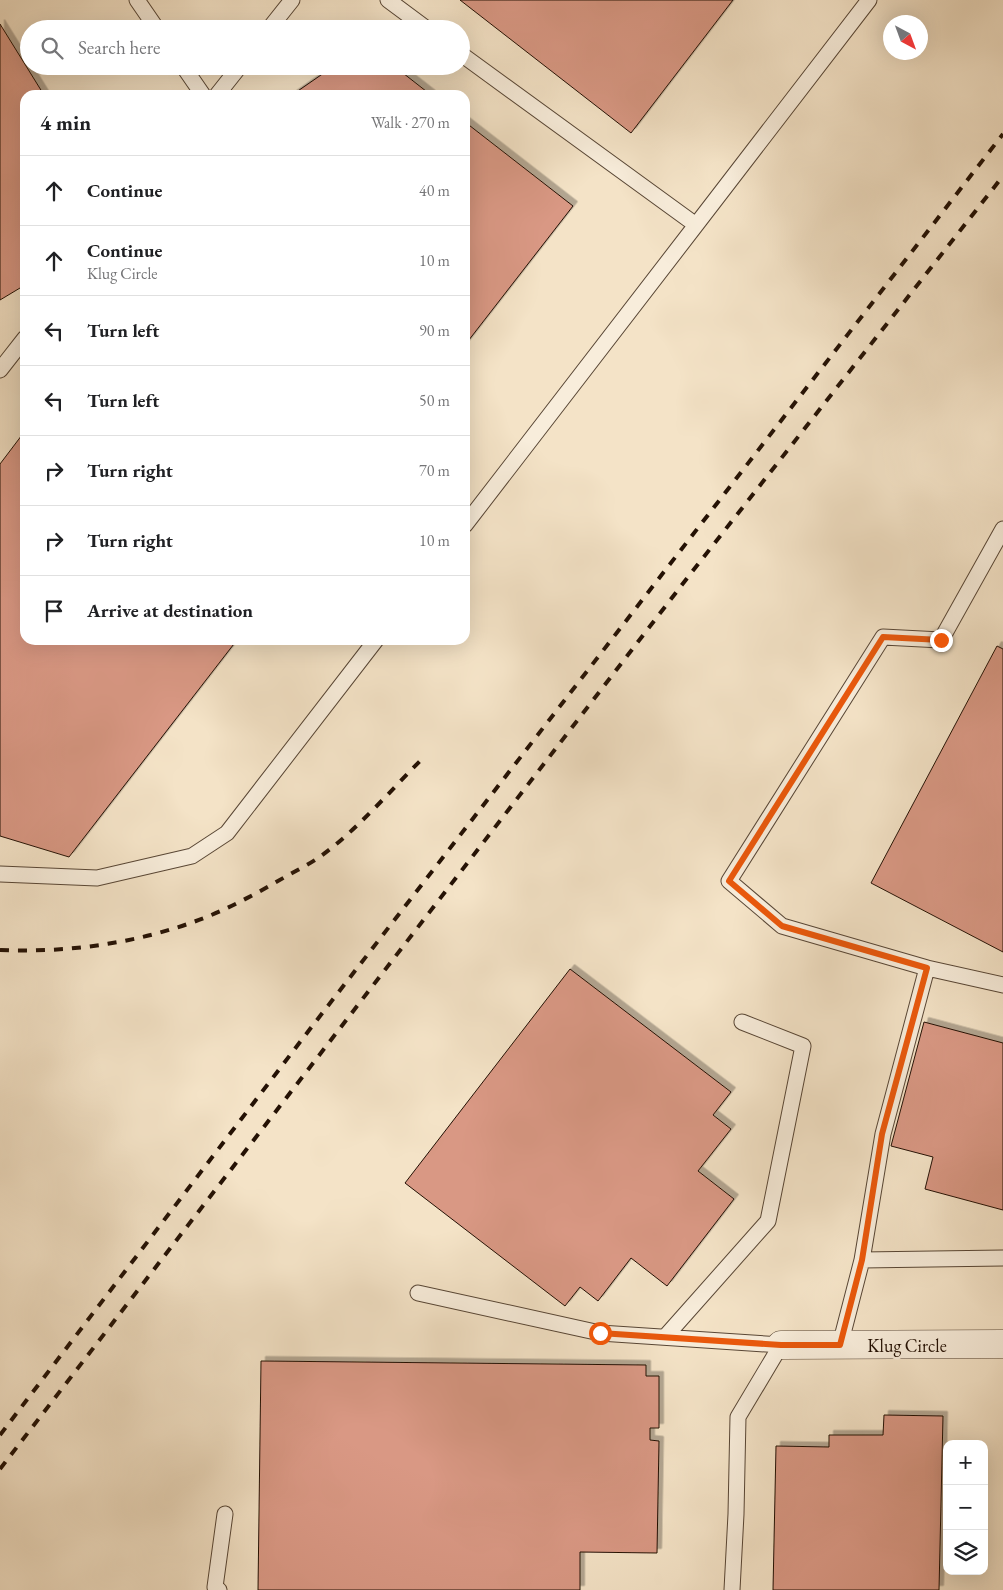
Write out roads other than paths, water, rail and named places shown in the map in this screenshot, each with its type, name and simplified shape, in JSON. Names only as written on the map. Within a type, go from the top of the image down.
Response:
[{"type":"street","name":"Klug Circle","points":[[781,1345],[1003,1344]]},
{"type":"lane","points":[[137,0],[151,20]]},
{"type":"lane","points":[[276,20],[292,0]]},
{"type":"lane","points":[[388,0],[415,20]]},
{"type":"lane","points":[[470,519],[869,0]]},
{"type":"lane","points":[[470,61],[696,225]]},
{"type":"lane","points":[[190,75],[201,90]]},
{"type":"lane","points":[[221,90],[233,75]]},
{"type":"lane","points":[[0,370],[20,344]]},
{"type":"lane","points":[[1003,529],[941,640],[883,637],[729,881],[782,926],[927,968],[1003,985]]},
{"type":"lane","points":[[0,874],[97,878],[192,856],[227,833],[372,645]]},
{"type":"lane","points":[[840,1345],[862,1260],[882,1134],[927,968]]},
{"type":"lane","points":[[665,1337],[768,1221],[803,1046],[742,1022]]},
{"type":"lane","points":[[862,1260],[1003,1258]]},
{"type":"lane","points":[[418,1293],[600,1333],[781,1345],[738,1417],[732,1590]]},
{"type":"lane","points":[[219,1590],[215,1587],[225,1514]]},
{"type":"railway","points":[[0,1435],[310,1029],[1003,134]]},
{"type":"railway","points":[[0,1469],[688,577],[1003,176]]},
{"type":"railway","points":[[0,950],[26,951],[78,948],[129,940],[180,927],[225,909],[321,856],[361,822],[422,759]]}]
